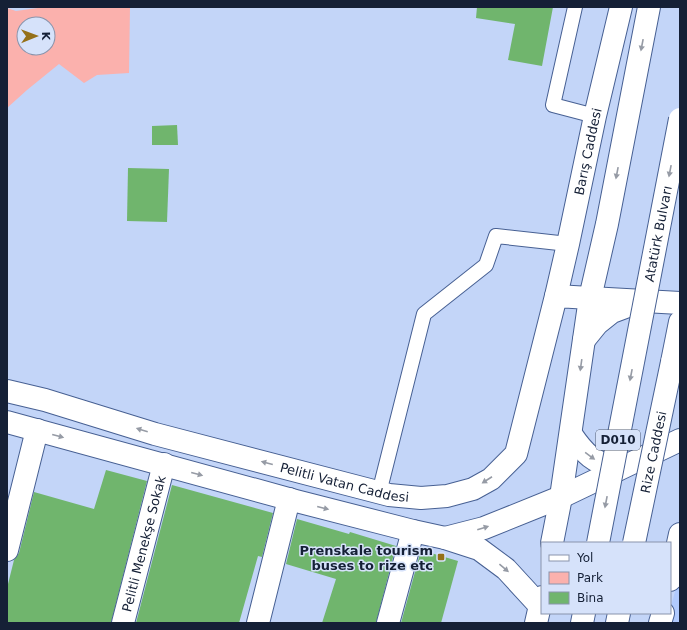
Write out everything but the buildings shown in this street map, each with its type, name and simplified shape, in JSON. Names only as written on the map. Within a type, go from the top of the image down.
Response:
[{"type":"main road","name":"Barış Caddesi","points":[[556,296],[595,116],[621,7]]},
{"type":"main road","points":[[552,542],[571,434],[590,298],[606,229],[649,7]]},
{"type":"main road","name":"Atatürk Bulvarı","points":[[598,542],[680,119]]},
{"type":"main road","points":[[556,296],[643,301]]},
{"type":"main road","name":"Pelitli Vatan Caddesi","points":[[7,391],[44,400],[155,434],[379,493],[421,498],[447,496],[473,489],[491,479],[516,454],[556,296]]},
{"type":"main road","points":[[584,340],[597,324],[612,312],[643,301]]},
{"type":"main road","name":"Atatürk Bulvarı","points":[[643,301],[680,303]]},
{"type":"main road","name":"Rize Caddesi","points":[[634,542],[680,322]]},
{"type":"main road","points":[[7,422],[289,499],[445,538],[478,549],[506,569],[540,609]]},
{"type":"main road","points":[[7,550],[37,430]]},
{"type":"main road","points":[[571,434],[588,456],[617,470]]},
{"type":"main road","points":[[445,538],[484,528],[561,497],[680,440]]},
{"type":"main road","name":"Pelitli Menekşe Sokak","points":[[123,623],[164,464]]},
{"type":"main road","points":[[258,623],[289,499]]},
{"type":"main road","points":[[388,623],[413,531]]},
{"type":"main road","points":[[671,575],[680,534]]},
{"type":"lane","points":[[575,7],[553,106],[595,116]]},
{"type":"lane","points":[[379,493],[424,314],[486,265],[496,236],[568,244]]},
{"type":"shaded area","points":[[680,573],[680,623],[667,623],[669,614],[671,614],[671,606]]},
{"type":"green space","points":[[45,7],[130,7],[129,73],[97,75],[84,83],[59,64],[7,108],[7,8],[16,11]]},
{"type":"place","name":"Prenskale tourism buses to rize etc","points":[[441,557]]}]
